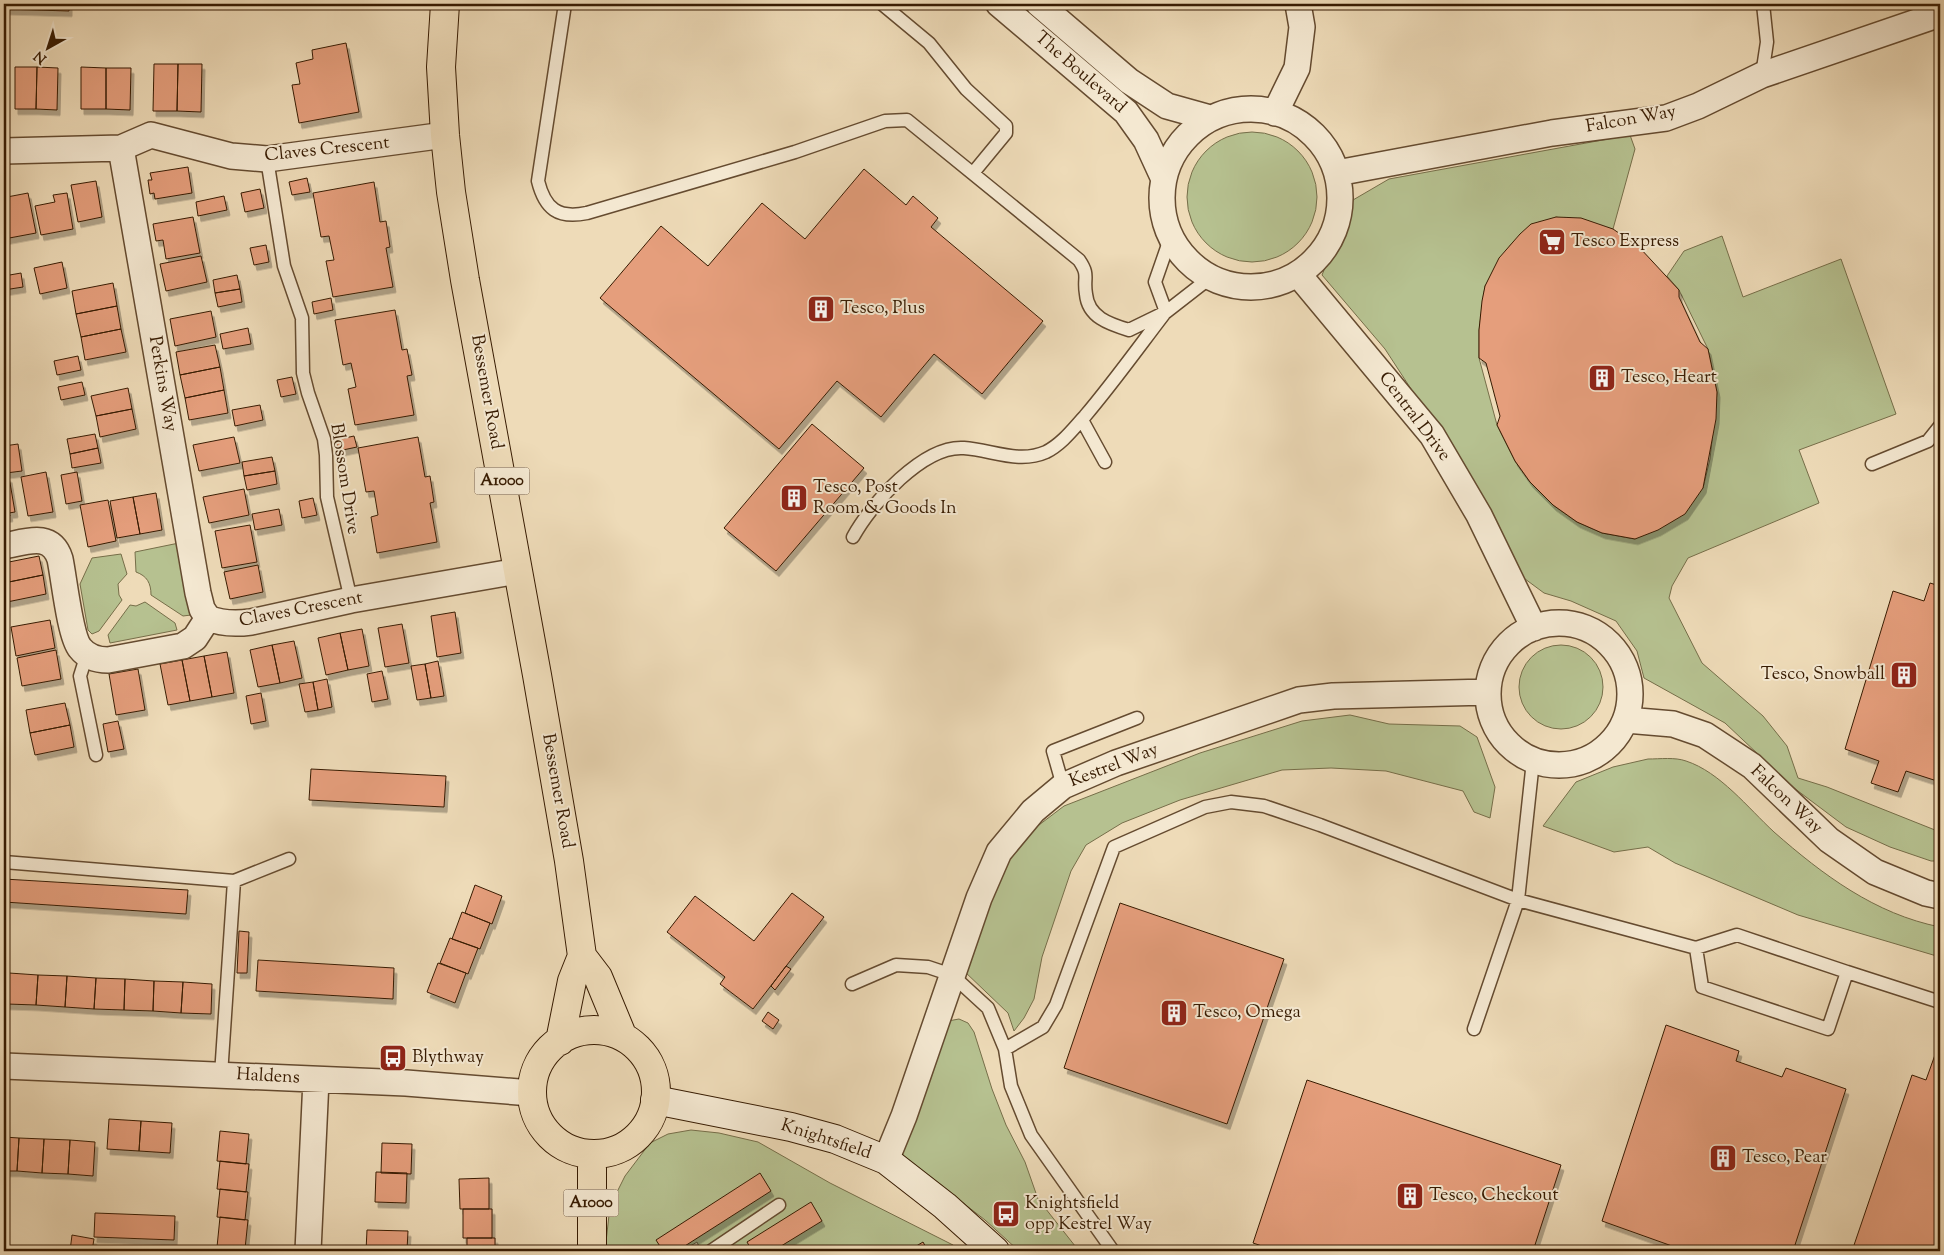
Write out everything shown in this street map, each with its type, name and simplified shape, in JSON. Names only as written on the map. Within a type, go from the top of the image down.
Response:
[{"type":"main road","name":"Bessemer Road","points":[[445,4],[442,67],[445,135],[451,192],[465,280],[569,861],[582,956],[598,977],[622,1035]]},
{"type":"main road","name":"Bessemer Road","points":[[560,1041],[572,981],[582,956]]},
{"type":"main road","name":"A1000","points":[[596,1028],[622,1035],[636,1046],[647,1060],[654,1078],[655,1100],[648,1121],[636,1137],[622,1148],[610,1153],[592,1155],[574,1152],[555,1140],[544,1128],[536,1112],[531,1092],[537,1069],[547,1053],[560,1041],[577,1031],[596,1028]]},
{"type":"main road","name":"A1000","points":[[592,1155],[592,1251]]},
{"type":"street","name":"The Boulevard","points":[[999,4],[1126,112],[1146,140],[1163,177]]},
{"type":"street","name":"The Boulevard","points":[[1039,4],[1129,81],[1167,106],[1210,118]]},
{"type":"street","points":[[1274,113],[1297,68],[1302,27],[1298,4]]},
{"type":"street","name":"Falcon Way","points":[[1337,173],[1552,133],[1666,118],[1698,106],[1762,75],[1940,14]]},
{"type":"street","points":[[1261,109],[1274,113],[1309,130],[1326,150],[1337,173],[1340,197],[1338,220],[1330,242],[1316,260],[1298,274],[1275,284],[1250,288],[1225,284],[1202,273],[1181,255],[1167,232],[1161,205],[1163,177],[1178,146],[1189,133],[1210,118],[1235,110],[1261,109]]},
{"type":"street","name":"Claves Crescent","points":[[4,151],[121,148],[151,135],[232,156],[267,159],[445,135]]},
{"type":"street","name":"Perkins Way","points":[[121,148],[198,593],[208,618]]},
{"type":"street","name":"Central Drive","points":[[1298,274],[1432,435],[1479,514],[1534,628]]},
{"type":"street","points":[[4,546],[45,541],[52,544],[58,551],[76,642],[87,654],[97,660],[108,660],[183,646],[195,638],[208,618]]},
{"type":"street","name":"Claves Crescent","points":[[208,618],[215,622],[237,624],[351,600],[518,571]]},
{"type":"street","points":[[1556,623],[1580,626],[1601,636],[1617,653],[1628,674],[1631,697],[1626,720],[1614,740],[1598,754],[1578,763],[1555,765],[1533,761],[1514,750],[1500,733],[1491,714],[1488,692],[1492,671],[1501,653],[1516,638],[1534,628],[1556,623]]},
{"type":"street","name":"Kestrel Way","points":[[886,1160],[904,1116],[979,898],[999,852],[1033,811],[1063,786],[1116,763],[1299,700],[1333,696],[1488,692]]},
{"type":"street","name":"Falcon Way","points":[[1626,720],[1673,724],[1705,735],[1752,766],[1829,840],[1875,872],[1926,893],[1940,896]]},
{"type":"street","name":"Haldens","points":[[4,1066],[406,1083],[531,1092]]},
{"type":"street","points":[[308,1251],[316,1080]]},
{"type":"street","name":"Knightsfield","points":[[655,1100],[791,1127],[835,1139],[886,1160],[945,1206],[995,1251]]},
{"type":"lane","points":[[565,4],[538,181],[540,191],[550,207],[566,216],[587,213],[795,152],[885,121],[907,120],[1079,260],[1086,270],[1086,294],[1092,312],[1108,324],[1129,330],[1166,312],[1211,278]]},
{"type":"lane","points":[[882,4],[929,43],[966,89],[1006,126],[1006,133],[973,173]]},
{"type":"lane","points":[[1762,75],[1767,42],[1763,4]]},
{"type":"lane","name":"Blossom Drive","points":[[267,159],[284,266],[302,318],[304,373],[308,393],[324,439],[327,497],[351,600]]},
{"type":"lane","points":[[1166,312],[1155,282],[1171,236]]},
{"type":"lane","points":[[853,537],[862,520],[884,493],[923,461],[940,451],[963,448],[1023,458],[1046,452],[1063,441],[1082,420],[1166,312]]},
{"type":"lane","points":[[1082,420],[1105,462]]},
{"type":"lane","points":[[1872,464],[1928,441],[1940,426]]},
{"type":"lane","points":[[87,654],[80,676],[96,755]]},
{"type":"lane","points":[[1063,786],[1053,751],[1137,718]]},
{"type":"lane","points":[[1474,1029],[1518,900],[1533,761]]},
{"type":"lane","points":[[1006,1049],[1043,1027],[1056,1005],[1114,847],[1205,807],[1231,802],[1264,806],[1320,825],[1518,900],[1696,948],[1737,935],[1940,1002]]},
{"type":"lane","points":[[4,862],[234,881],[289,859]]},
{"type":"lane","points":[[221,1075],[234,881]]},
{"type":"lane","points":[[1696,948],[1702,987],[1828,1029],[1847,972]]},
{"type":"lane","points":[[852,984],[896,965],[928,967],[952,975],[988,1008],[1006,1049],[1011,1086],[1031,1135],[1113,1251]]},
{"type":"lane","points":[[712,1251],[779,1204]]},
{"type":"green space","points":[[1252,132],[1265,133],[1277,137],[1298,151],[1312,172],[1316,184],[1316,210],[1312,222],[1298,243],[1277,257],[1265,261],[1252,262],[1239,261],[1227,257],[1206,243],[1192,222],[1188,210],[1187,197],[1188,184],[1192,172],[1206,151],[1227,137],[1239,133]]},
{"type":"green space","points":[[1630,135],[1635,149],[1613,229],[1556,217],[1511,244],[1485,286],[1479,330],[1479,358],[1497,425],[1515,461],[1530,482],[1553,505],[1577,522],[1602,533],[1635,539],[1703,488],[1710,459],[1717,393],[1708,349],[1679,290],[1667,276],[1684,251],[1722,236],[1743,297],[1841,259],[1896,414],[1799,450],[1819,503],[1688,558],[1672,586],[1669,598],[1702,663],[1763,716],[1787,746],[1798,778],[1827,787],[1940,832],[1940,861],[1931,861],[1890,847],[1846,827],[1794,788],[1725,723],[1644,678],[1637,651],[1616,621],[1571,601],[1544,593],[1517,573],[1454,455],[1385,349],[1322,275],[1353,200],[1389,179]]},
{"type":"green space","points":[[179,543],[191,615],[183,616],[151,595],[148,580],[136,572],[135,552]]},
{"type":"green space","points":[[121,554],[127,574],[118,584],[119,595],[122,600],[99,631],[92,634],[88,630],[80,584],[92,558]]},
{"type":"green space","points":[[145,602],[175,623],[177,630],[110,643],[108,635],[130,605],[136,606]]},
{"type":"green space","points":[[1553,645],[1569,645],[1585,652],[1596,663],[1603,679],[1600,703],[1591,717],[1585,722],[1569,729],[1553,729],[1537,722],[1526,711],[1519,695],[1519,679],[1526,663],[1537,652]]},
{"type":"green space","points":[[1350,715],[1389,724],[1460,726],[1477,737],[1495,787],[1490,818],[1474,812],[1463,791],[1386,771],[1331,768],[1282,770],[1180,800],[1122,823],[1086,845],[1071,871],[1042,957],[1034,999],[1024,1018],[1014,1031],[1008,1013],[964,971],[985,907],[1009,859],[1035,828],[1064,806],[1200,753],[1302,721]]},
{"type":"green space","points":[[1648,759],[1677,759],[1698,766],[1722,782],[1774,832],[1831,878],[1872,903],[1894,913],[1940,927],[1940,957],[1798,915],[1675,863],[1648,847],[1614,852],[1543,826],[1576,782],[1613,767]]},
{"type":"green space","points":[[959,1019],[968,1023],[974,1032],[992,1089],[1006,1125],[1025,1162],[1038,1199],[1079,1251],[1019,1251],[985,1220],[895,1150],[948,1021]]},
{"type":"green space","points":[[691,1130],[719,1133],[758,1142],[830,1183],[953,1245],[960,1251],[738,1251],[737,1249],[732,1251],[701,1251],[697,1242],[682,1251],[605,1251],[610,1206],[625,1176],[650,1143],[668,1134]]},
{"type":"building","points":[[4,4],[69,4],[69,11],[4,9]]},
{"type":"building","points":[[346,43],[359,112],[299,123],[292,85],[300,84],[296,63],[313,59],[312,50]]},
{"type":"building","points":[[154,64],[178,64],[177,111],[153,111]]},
{"type":"building","points":[[178,64],[202,64],[201,112],[177,111]]},
{"type":"building","points":[[15,67],[37,67],[36,109],[15,109]]},
{"type":"building","points":[[37,67],[58,68],[57,110],[36,109]]},
{"type":"building","points":[[81,67],[106,68],[106,109],[81,109]]},
{"type":"building","points":[[106,68],[131,68],[130,110],[106,109]]},
{"type":"building","points":[[188,167],[192,193],[155,199],[154,193],[150,194],[148,180],[152,180],[150,173]]},
{"type":"building","name":"Tesco, Plus","points":[[864,169],[906,205],[913,196],[938,218],[931,227],[1043,321],[982,394],[934,354],[881,417],[837,381],[779,449],[600,298],[661,226],[708,266],[762,203],[805,239]]},
{"type":"building","points":[[307,178],[310,192],[292,195],[289,182]]},
{"type":"building","points":[[96,181],[102,217],[78,222],[71,185]]},
{"type":"building","points":[[374,182],[380,222],[386,221],[390,247],[386,248],[393,287],[333,297],[326,261],[334,260],[329,236],[321,237],[313,193]]},
{"type":"building","points":[[260,189],[264,208],[245,212],[241,193]]},
{"type":"building","points":[[28,193],[36,233],[4,239],[4,203],[8,202],[7,197]]},
{"type":"building","points":[[67,193],[73,229],[41,235],[35,206],[55,202],[53,195]]},
{"type":"building","points":[[224,196],[227,210],[198,216],[196,202]]},
{"type":"building","points":[[193,217],[200,253],[166,259],[163,240],[156,241],[153,224]]},
{"type":"building","name":"Tesco, Heart","points":[[1556,217],[1581,218],[1613,229],[1639,247],[1679,290],[1679,297],[1700,342],[1708,349],[1717,392],[1716,419],[1703,488],[1685,514],[1658,530],[1635,539],[1602,533],[1577,522],[1553,505],[1530,482],[1515,461],[1497,425],[1500,416],[1486,363],[1479,358],[1479,330],[1485,286],[1499,258],[1531,224]]},
{"type":"building","points":[[266,245],[269,262],[254,265],[250,248]]},
{"type":"building","points":[[201,256],[207,282],[166,291],[160,264]]},
{"type":"building","points":[[62,262],[67,288],[40,294],[34,268]]},
{"type":"building","points":[[21,273],[23,287],[4,290],[4,276]]},
{"type":"building","points":[[237,275],[240,289],[215,293],[213,280]]},
{"type":"building","points":[[113,283],[117,306],[76,314],[72,291]]},
{"type":"building","points":[[240,289],[242,302],[218,307],[215,293]]},
{"type":"building","points":[[331,298],[333,310],[314,314],[312,302]]},
{"type":"building","points":[[117,306],[121,329],[81,337],[76,314]]},
{"type":"building","points":[[395,310],[402,350],[407,349],[412,375],[407,376],[414,415],[355,425],[348,389],[356,387],[351,363],[343,365],[335,320]]},
{"type":"building","points":[[211,311],[216,337],[175,346],[170,319]]},
{"type":"building","points":[[248,328],[251,344],[223,349],[220,334]]},
{"type":"building","points":[[121,329],[126,352],[85,360],[81,337]]},
{"type":"building","points":[[215,345],[220,367],[180,375],[176,352]]},
{"type":"building","points":[[78,356],[81,370],[57,375],[54,361]]},
{"type":"building","points":[[220,367],[224,390],[185,398],[180,375]]},
{"type":"building","points":[[292,377],[296,394],[281,397],[277,380]]},
{"type":"building","points":[[82,382],[85,395],[61,400],[58,387]]},
{"type":"building","points":[[128,388],[132,409],[96,416],[91,396]]},
{"type":"building","points":[[224,390],[228,413],[189,420],[185,398]]},
{"type":"building","points":[[260,405],[263,420],[235,426],[232,410]]},
{"type":"building","points":[[132,409],[136,429],[100,437],[96,416]]},
{"type":"building","name":"Tesco, Post Room & Goods In","points":[[812,424],[864,468],[776,571],[724,528]]},
{"type":"building","points":[[95,434],[98,448],[70,454],[67,439]]},
{"type":"building","points":[[354,436],[357,447],[338,451],[336,440]]},
{"type":"building","points":[[234,437],[240,463],[199,471],[193,445]]},
{"type":"building","points":[[418,437],[425,477],[430,476],[434,502],[430,503],[437,542],[377,553],[371,517],[378,515],[374,491],[366,492],[358,448]]},
{"type":"building","points":[[18,444],[22,471],[6,473],[4,446]]},
{"type":"building","points":[[98,448],[101,463],[72,468],[70,454]]},
{"type":"building","points":[[272,457],[275,471],[244,476],[242,462]]},
{"type":"building","points":[[275,471],[277,484],[247,490],[244,476]]},
{"type":"building","points":[[46,472],[53,512],[28,516],[21,477]]},
{"type":"building","points":[[77,472],[82,501],[66,504],[61,475]]},
{"type":"building","points":[[9,477],[15,512],[9,513],[10,516],[4,517],[4,478]]},
{"type":"building","points":[[244,489],[249,515],[209,523],[203,497]]},
{"type":"building","points":[[156,493],[162,530],[140,534],[133,497]]},
{"type":"building","points":[[133,497],[140,534],[117,538],[110,501]]},
{"type":"building","points":[[313,498],[317,515],[302,518],[299,501]]},
{"type":"building","points":[[108,500],[116,541],[88,547],[80,505]]},
{"type":"building","points":[[279,509],[282,525],[255,530],[252,514]]},
{"type":"building","points":[[250,525],[257,562],[222,568],[215,531]]},
{"type":"building","points":[[39,556],[43,575],[4,583],[4,563]]},
{"type":"building","points":[[258,565],[263,592],[230,599],[224,572]]},
{"type":"building","points":[[43,575],[46,594],[7,602],[4,583]]},
{"type":"building","name":"Tesco, Snowball","points":[[1930,583],[1940,586],[1940,782],[1906,771],[1898,792],[1871,783],[1879,761],[1845,749],[1893,591],[1924,601]]},
{"type":"building","points":[[455,612],[461,653],[437,657],[431,616]]},
{"type":"building","points":[[50,620],[55,648],[16,656],[11,627]]},
{"type":"building","points":[[402,624],[409,663],[385,667],[378,628]]},
{"type":"building","points":[[362,629],[369,666],[348,670],[340,633]]},
{"type":"building","points":[[340,633],[348,670],[326,675],[318,638]]},
{"type":"building","points":[[294,641],[302,678],[280,683],[272,645]]},
{"type":"building","points":[[272,645],[280,683],[258,687],[250,650]]},
{"type":"building","points":[[56,650],[61,679],[22,686],[17,658]]},
{"type":"building","points":[[227,652],[234,693],[212,697],[204,656]]},
{"type":"building","points":[[204,656],[212,697],[190,701],[182,660]]},
{"type":"building","points":[[182,660],[190,701],[168,705],[160,664]]},
{"type":"building","points":[[438,661],[444,696],[431,698],[425,664]]},
{"type":"building","points":[[425,664],[431,698],[417,700],[411,666]]},
{"type":"building","points":[[138,669],[145,710],[116,715],[109,674]]},
{"type":"building","points":[[382,671],[388,699],[372,702],[367,674]]},
{"type":"building","points":[[327,679],[332,707],[318,710],[313,682]]},
{"type":"building","points":[[313,682],[318,710],[305,712],[299,684]]},
{"type":"building","points":[[261,693],[266,721],[251,724],[246,696]]},
{"type":"building","points":[[65,703],[70,725],[30,733],[26,710]]},
{"type":"building","points":[[118,721],[124,749],[108,752],[103,724]]},
{"type":"building","points":[[70,725],[74,747],[35,755],[30,733]]},
{"type":"building","points":[[311,769],[446,776],[444,807],[309,800]]},
{"type":"building","points":[[4,879],[188,890],[186,914],[4,902]]},
{"type":"building","points":[[475,885],[502,896],[492,924],[465,913]]},
{"type":"building","points":[[792,893],[824,917],[753,1009],[720,984],[725,977],[667,932],[695,896],[754,941]]},
{"type":"building","name":"Tesco, Omega","points":[[1120,903],[1284,959],[1227,1124],[1064,1068]]},
{"type":"building","points":[[462,912],[490,923],[480,949],[452,939]]},
{"type":"building","points":[[239,931],[249,932],[247,973],[237,973]]},
{"type":"building","points":[[450,938],[478,948],[468,974],[440,963]]},
{"type":"building","points":[[258,960],[394,968],[393,999],[256,991]]},
{"type":"building","points":[[438,963],[466,973],[455,1003],[427,992]]},
{"type":"building","points":[[786,966],[791,969],[775,990],[771,986]]},
{"type":"building","points":[[4,973],[9,973],[7,1004],[4,1004]]},
{"type":"building","points":[[9,973],[38,975],[36,1005],[7,1004]]},
{"type":"building","points":[[38,975],[67,976],[65,1007],[36,1005]]},
{"type":"building","points":[[67,976],[96,978],[94,1009],[65,1007]]},
{"type":"building","points":[[96,978],[125,979],[124,1010],[94,1009]]},
{"type":"building","points":[[125,979],[154,981],[153,1011],[124,1010]]},
{"type":"building","points":[[154,981],[183,982],[181,1013],[153,1011]]},
{"type":"building","points":[[183,982],[212,984],[211,1014],[181,1013]]},
{"type":"building","points":[[768,1012],[779,1020],[773,1029],[762,1021]]},
{"type":"building","name":"Tesco, Pear","points":[[1666,1025],[1739,1051],[1736,1061],[1782,1077],[1786,1068],[1846,1089],[1793,1251],[1686,1251],[1602,1221]]},
{"type":"building","points":[[1936,1052],[1940,1054],[1940,1251],[1852,1251],[1912,1075],[1926,1080]]},
{"type":"building","name":"Tesco, Checkout","points":[[1307,1080],[1561,1165],[1533,1251],[1277,1251],[1253,1243]]},
{"type":"building","points":[[109,1119],[141,1121],[139,1151],[107,1149]]},
{"type":"building","points":[[141,1121],[172,1123],[170,1153],[139,1151]]},
{"type":"building","points":[[220,1131],[249,1134],[246,1164],[217,1161]]},
{"type":"building","points":[[4,1137],[19,1138],[17,1171],[4,1171]]},
{"type":"building","points":[[19,1138],[44,1139],[42,1173],[17,1171]]},
{"type":"building","points":[[44,1139],[70,1140],[68,1174],[42,1173]]},
{"type":"building","points":[[70,1140],[95,1142],[93,1176],[68,1174]]},
{"type":"building","points":[[382,1143],[412,1144],[411,1174],[381,1173]]},
{"type":"building","points":[[220,1161],[249,1164],[246,1192],[217,1189]]},
{"type":"building","points":[[376,1172],[407,1173],[406,1203],[375,1202]]},
{"type":"building","points":[[760,1173],[771,1191],[677,1251],[663,1251],[656,1240]]},
{"type":"building","points":[[489,1178],[489,1209],[460,1209],[459,1179]]},
{"type":"building","points":[[220,1189],[248,1192],[245,1220],[217,1217]]},
{"type":"building","points":[[811,1202],[822,1221],[773,1251],[752,1251],[747,1242]]},
{"type":"building","points":[[463,1209],[492,1209],[492,1238],[463,1238]]},
{"type":"building","points":[[95,1213],[175,1216],[174,1240],[94,1237]]},
{"type":"building","points":[[220,1217],[248,1220],[245,1249],[217,1247]]},
{"type":"building","points":[[367,1230],[408,1231],[407,1250],[366,1251]]},
{"type":"building","points":[[72,1235],[94,1239],[92,1251],[70,1251]]},
{"type":"building","points":[[467,1238],[495,1238],[495,1251],[467,1251]]},
{"type":"building","points":[[923,1242],[928,1251],[908,1251]]},
{"type":"building","points":[[219,1247],[248,1249],[248,1251],[219,1251]]},
{"type":"place","name":"Tesco Express","points":[[1552,242]]},
{"type":"place","name":"Tesco, Plus","points":[[821,309]]},
{"type":"place","name":"Tesco, Heart","points":[[1602,378]]},
{"type":"place","name":"Tesco, Post Room & Goods In","points":[[794,498]]},
{"type":"place","name":"Tesco, Snowball","points":[[1904,675]]},
{"type":"place","name":"Tesco, Omega","points":[[1174,1013]]},
{"type":"place","name":"Blythway","points":[[393,1058]]},
{"type":"place","name":"Tesco, Pear","points":[[1723,1158]]},
{"type":"place","name":"Tesco, Checkout","points":[[1410,1196]]},
{"type":"place","name":"Knightsfield opp Kestrel Way","points":[[1006,1214]]}]
